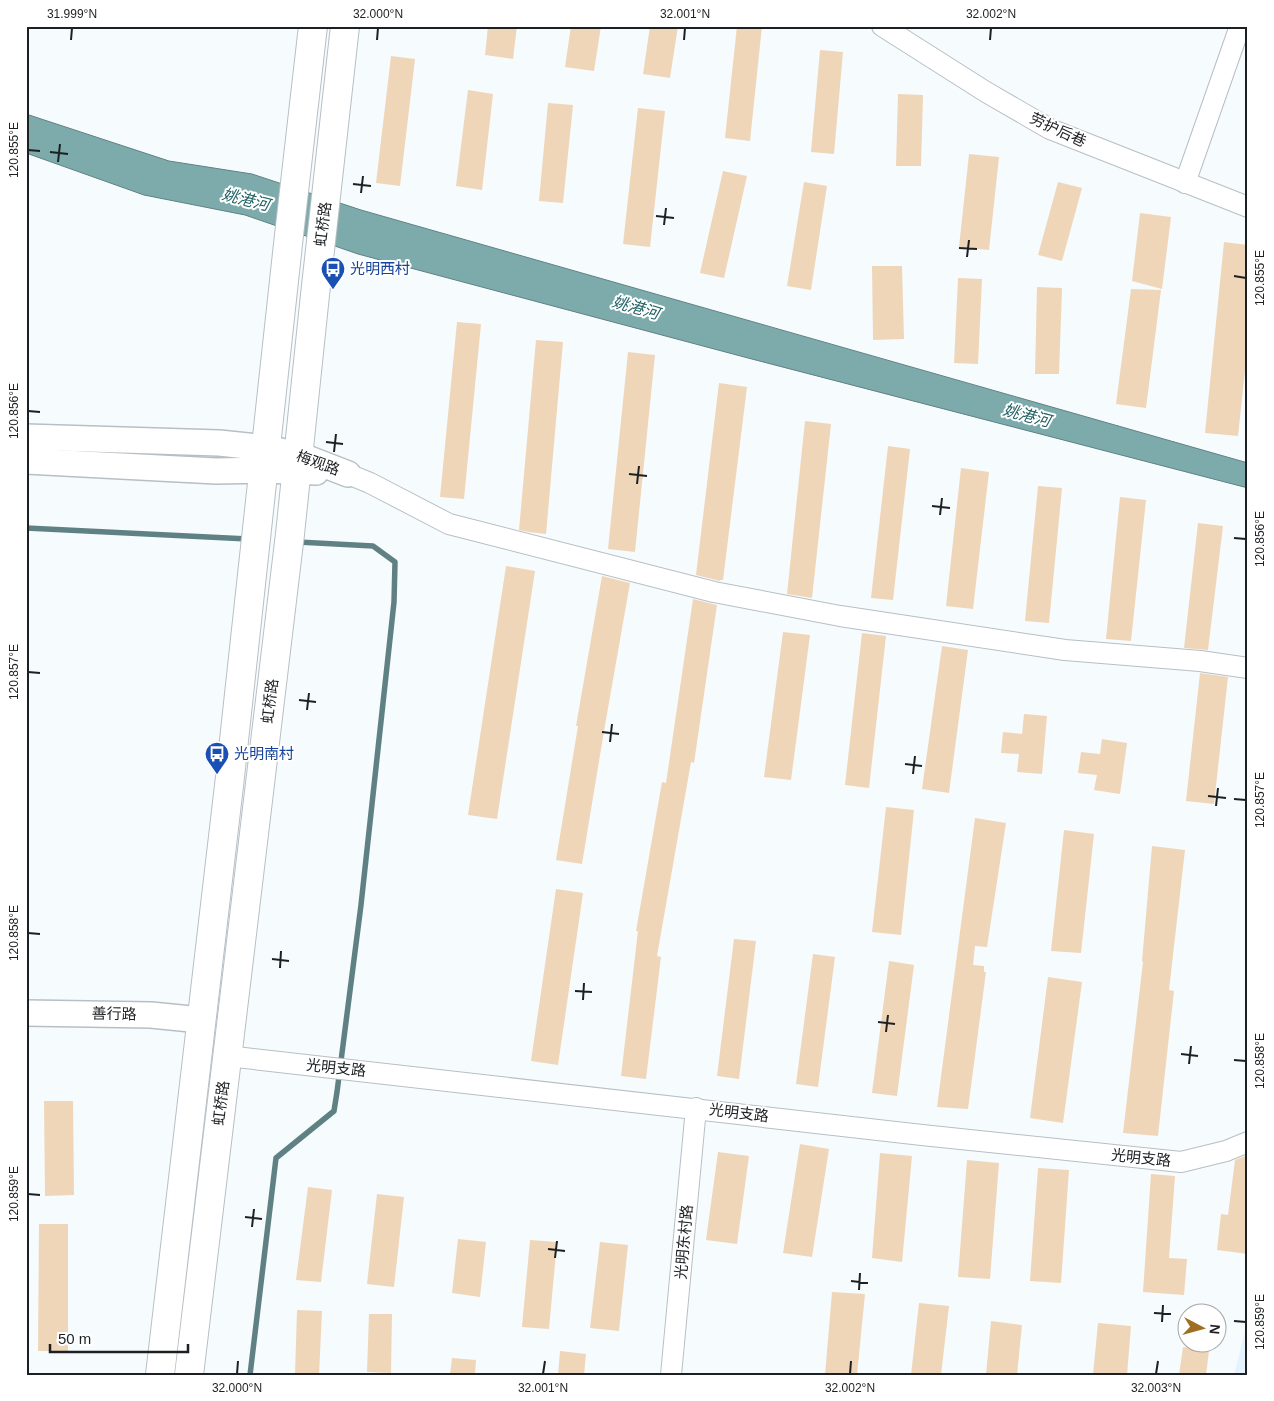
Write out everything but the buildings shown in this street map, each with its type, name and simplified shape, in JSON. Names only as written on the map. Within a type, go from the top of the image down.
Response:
[{"type":"main road","name":"虹桥路","points":[[160,1375],[234,747],[264,459],[313,26]]},
{"type":"main road","name":"虹桥路","points":[[189,1375],[298,463],[345,26]]},
{"type":"street","name":"劳护后巷","points":[[882,26],[1050,130],[1248,207]]},
{"type":"street","points":[[1185,182],[1240,26]]},
{"type":"street","name":"梅观路","points":[[26,437],[219,443],[264,459],[298,463],[348,474]]},
{"type":"street","name":"梅观路","points":[[26,461],[216,471],[264,459]]},
{"type":"street","points":[[348,474],[370,483],[449,524],[714,592],[840,616],[1065,650],[1200,661],[1248,668]]},
{"type":"street","name":"善行路","points":[[26,1013],[151,1015],[202,1020]]},
{"type":"street","name":"光明支路","points":[[227,1056],[922,1135],[1181,1162],[1226,1151],[1248,1142]]},
{"type":"street","name":"光明东村路","points":[[671,1375],[696,1108]]},
{"type":"shaded area","points":[[1248,1320],[1248,1375],[1234,1375]]},
{"type":"water","name":"姚港河","points":[[26,114],[169,161],[252,174],[361,210],[1248,463],[1248,488],[358,254],[245,215],[144,195],[26,153]]},
{"type":"waterway","points":[[26,528],[248,539]]},
{"type":"waterway","points":[[250,1375],[276,1158],[334,1111],[361,905],[394,602],[395,562],[373,546],[298,542]]},
{"type":"place","name":"光明西村","points":[[333,290]]},
{"type":"place","name":"光明南村","points":[[217,775]]}]
